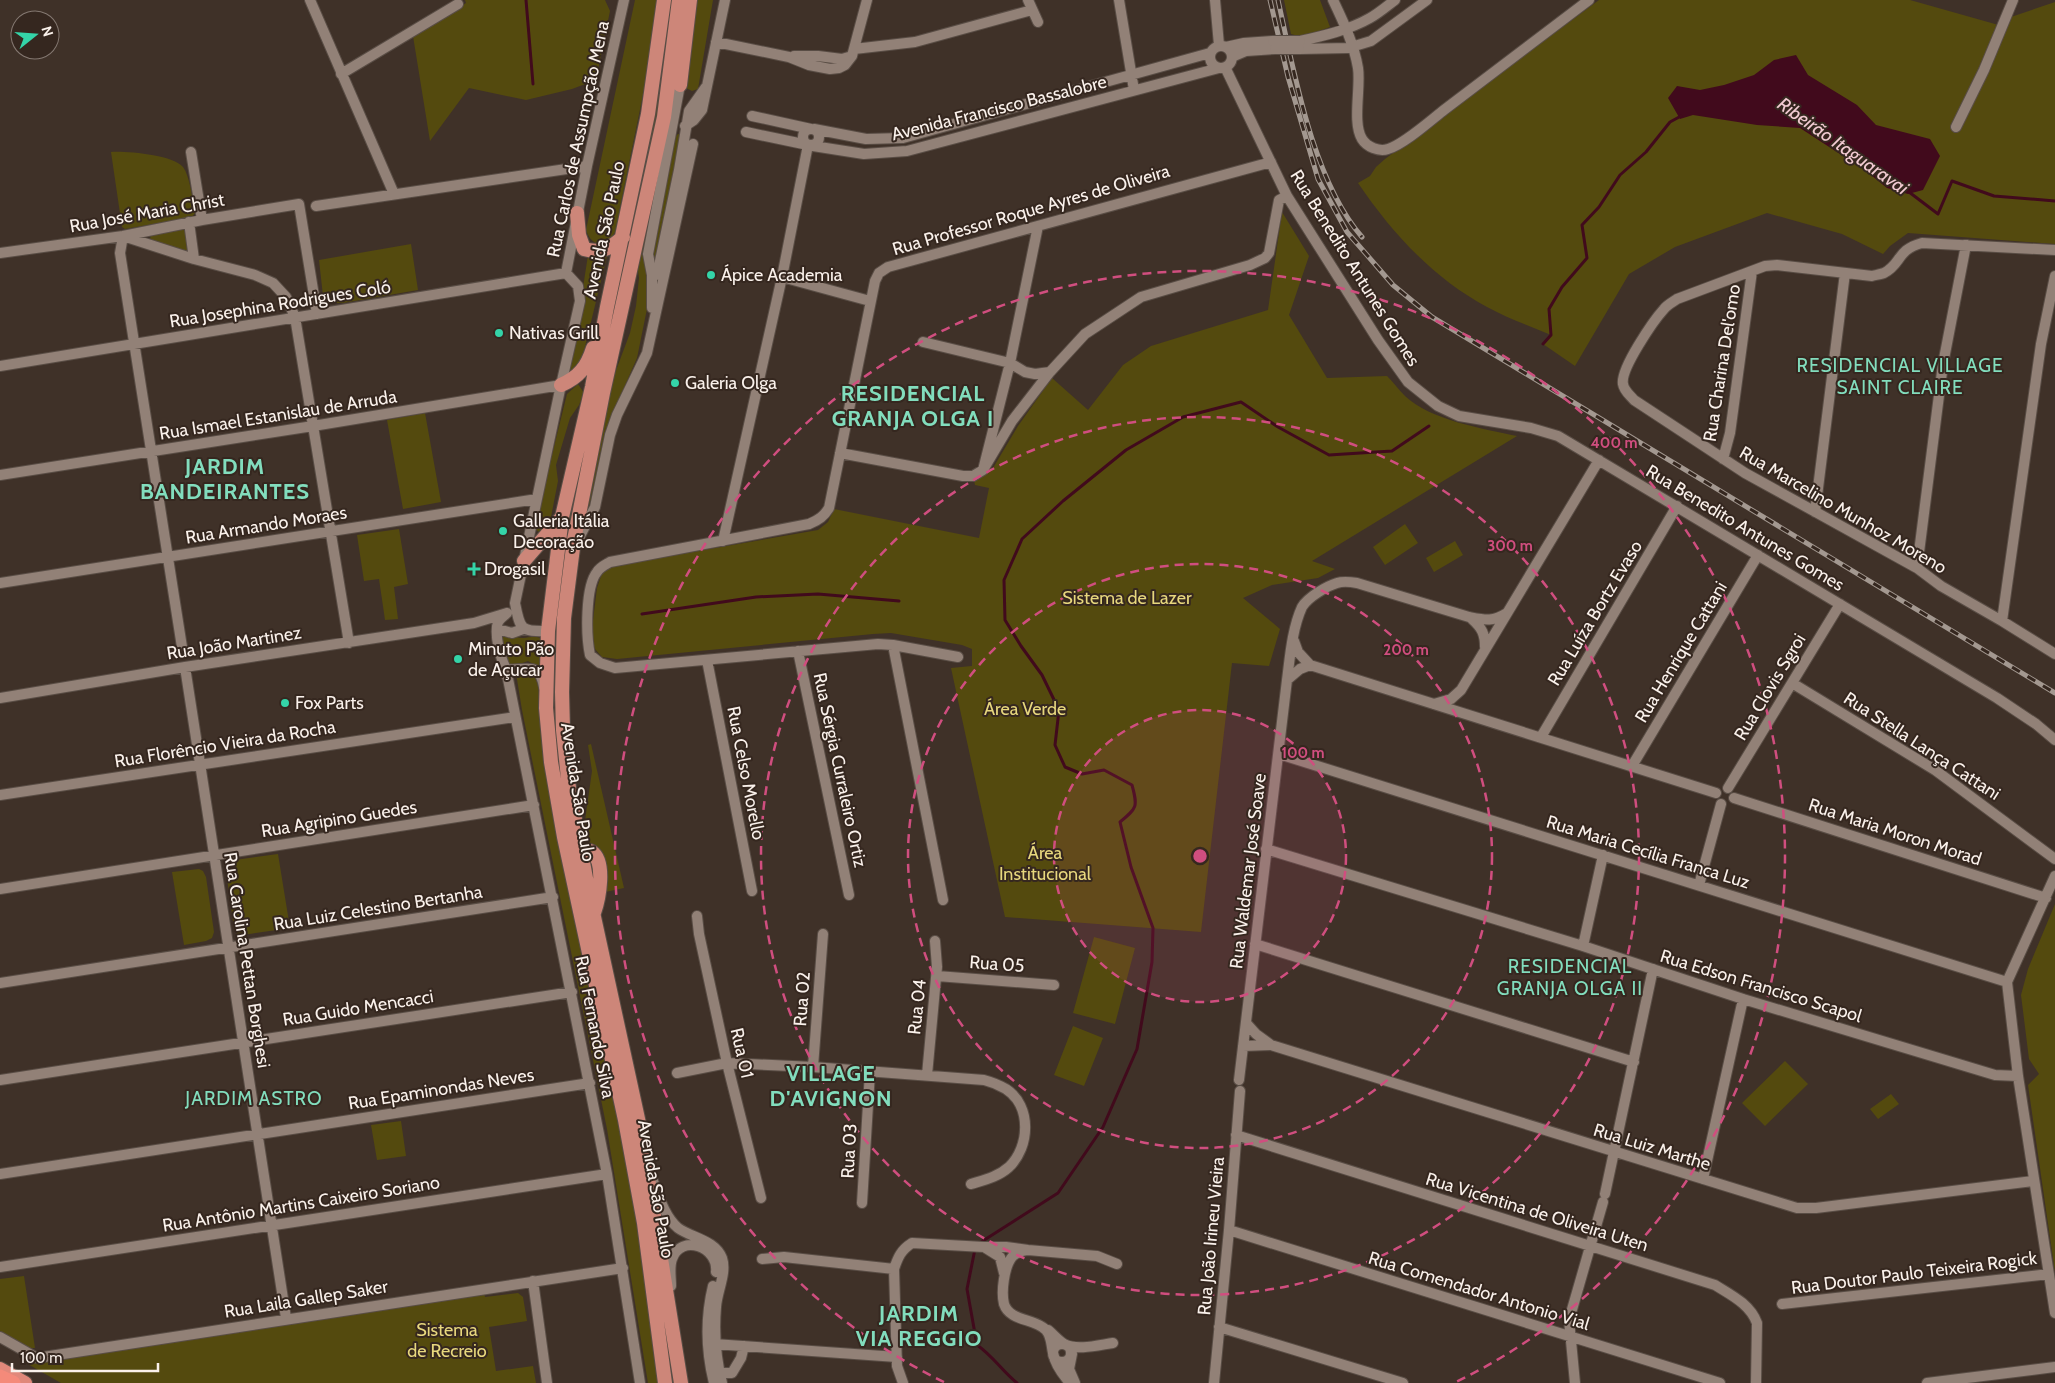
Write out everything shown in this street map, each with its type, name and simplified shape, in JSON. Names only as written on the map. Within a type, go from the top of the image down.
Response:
[{"type":"highway","points":[[0,1369],[25,1383]]},
{"type":"highway","points":[[0,1377],[13,1383]]},
{"type":"main road","name":"Avenida São Paulo","points":[[664,0],[648,114],[623,237],[606,307],[592,387],[562,517],[548,631],[546,708],[551,762],[564,837],[625,1120],[644,1222],[665,1383]]},
{"type":"main road","name":"Avenida São Paulo","points":[[679,0],[664,117],[603,393],[574,540],[564,618],[562,692],[563,730],[569,788],[580,849],[626,1057],[646,1162],[681,1383]]},
{"type":"main road","points":[[680,85],[690,0]]},
{"type":"main road","points":[[577,213],[579,235],[584,249],[593,252],[603,251],[612,247],[623,237]]},
{"type":"main road","points":[[561,384],[581,372],[588,363],[606,307]]},
{"type":"main road","points":[[524,561],[562,517]]},
{"type":"main road","points":[[548,631],[557,627],[564,618]]},
{"type":"street","points":[[310,0],[394,194]]},
{"type":"street","name":"Rua Carlos de Assumpção Mena","points":[[516,603],[580,301],[578,286],[566,273],[577,213],[624,0]]},
{"type":"street","points":[[662,285],[659,279],[660,261],[689,111],[700,101],[706,87],[725,0]]},
{"type":"street","points":[[716,42],[789,56],[809,65],[830,69],[838,68],[845,65],[853,52],[866,0]]},
{"type":"street","points":[[1119,0],[1130,74]]},
{"type":"street","points":[[1215,0],[1223,46],[1230,51],[1232,57],[1230,63],[1222,67],[1213,65],[1210,60],[1210,53],[1214,48],[1223,46],[1244,43],[1352,47],[1371,41],[1427,0]]},
{"type":"street","points":[[1333,0],[1358,66],[1360,83],[1358,128],[1361,138],[1368,145],[1381,150],[1389,149],[1419,129],[1588,0]]},
{"type":"street","points":[[1300,45],[1372,17],[1395,0]]},
{"type":"street","points":[[1956,127],[1984,70],[2013,0]]},
{"type":"street","points":[[341,74],[458,4]]},
{"type":"street","points":[[853,52],[915,42],[1030,5],[1038,22]]},
{"type":"street","points":[[1232,57],[1246,51],[1274,45]]},
{"type":"street","name":"Avenida Francisco Bassalobre","points":[[752,116],[866,139],[903,138],[1210,53]]},
{"type":"street","name":"Avenida Francisco Bassalobre","points":[[746,132],[864,154],[907,151],[1222,67]]},
{"type":"street","name":"Rua Benedito Antunes Gomes","points":[[1222,67],[1287,196],[1378,340],[1408,382],[1438,406],[1460,416],[1531,428],[1558,436],[1997,698],[2036,724],[2055,740]]},
{"type":"street","name":"Avenida Francisco Bassalobre","points":[[1130,74],[1134,90]]},
{"type":"street","points":[[646,353],[652,302],[652,276],[648,254],[680,85]]},
{"type":"street","points":[[680,85],[688,97],[700,101]]},
{"type":"street","points":[[668,153],[676,133],[687,125]]},
{"type":"street","points":[[723,541],[811,145],[804,142],[803,136],[806,131],[812,129]]},
{"type":"street","points":[[570,576],[580,536],[595,507],[598,485],[614,422],[646,353],[693,144]]},
{"type":"street","points":[[191,152],[202,220]]},
{"type":"street","name":"Rua Professor Roque Ayres de Oliveira","points":[[707,660],[615,668],[600,663],[590,655],[587,641],[591,584],[596,572],[610,562],[818,521],[824,515],[829,508],[870,301],[879,273],[888,267],[1271,162]]},
{"type":"street","points":[[316,206],[587,166]]},
{"type":"street","points":[[840,453],[963,476],[973,476],[983,470],[1012,421],[1050,372],[1085,334],[1141,297],[1250,265],[1265,258],[1269,253],[1279,200],[1287,196]]},
{"type":"street","name":"Rua José Maria Christ","points":[[0,252],[123,236],[189,222],[299,204],[317,314]]},
{"type":"street","points":[[189,222],[194,259]]},
{"type":"street","points":[[983,470],[1010,363],[1038,226]]},
{"type":"street","points":[[1026,228],[1032,257]]},
{"type":"street","points":[[182,647],[166,557],[120,253],[123,236],[194,259],[255,275],[273,283],[286,297],[295,317],[349,643]]},
{"type":"street","points":[[1752,271],[1765,266],[1777,265],[1872,276],[1885,272],[1893,266],[1902,253],[1911,246],[1922,243],[2055,250]]},
{"type":"street","points":[[1917,568],[1943,364],[1966,245]]},
{"type":"street","name":"Rua Marcelino Munhoz Moreno","points":[[1752,271],[1676,299],[1664,308],[1626,368],[1623,384],[1626,392],[1634,400],[1745,473],[1917,568],[1941,586],[2002,620],[2055,654]]},
{"type":"street","name":"Rua Charina Del'omo","points":[[1723,459],[1730,432],[1752,271]]},
{"type":"street","name":"Rua Josephina Rodrigues Coló","points":[[0,366],[566,273]]},
{"type":"street","points":[[1815,512],[1845,273]]},
{"type":"street","points":[[2002,620],[2041,344],[2055,276]]},
{"type":"street","points":[[782,277],[870,301]]},
{"type":"street","points":[[923,342],[1010,363],[1025,372],[1035,374],[1050,372]]},
{"type":"street","name":"Rua Ismael Estanislau de Arruda","points":[[0,475],[313,426],[561,384]]},
{"type":"street","points":[[1433,704],[1451,699],[1461,690],[1599,460]]},
{"type":"street","name":"Rua Armando Moraes","points":[[0,583],[537,499]]},
{"type":"street","name":"Rua Luíza Bortz Evaso","points":[[1541,737],[1677,506]]},
{"type":"street","name":"Rua Henrique Cattani","points":[[1632,766],[1758,555]]},
{"type":"street","name":"Rua Waldemar José Soave","points":[[1239,1080],[1287,680],[1293,638],[1302,607],[1308,601],[1337,583],[1357,583],[1488,621],[1497,619],[1507,613]]},
{"type":"street","points":[[516,603],[519,625],[523,629]]},
{"type":"street","points":[[474,623],[490,627],[495,631],[516,603]]},
{"type":"street","name":"Rua Clovis Sgroi","points":[[1728,788],[1840,604]]},
{"type":"street","points":[[1469,617],[1481,626],[1485,634],[1485,648]]},
{"type":"street","name":"Rua João Martinez","points":[[0,698],[185,667],[474,623],[501,624]]},
{"type":"street","points":[[501,624],[512,633],[523,629],[548,631]]},
{"type":"street","name":"Rua Fernando Silva","points":[[501,624],[502,662],[510,674],[515,717],[590,1083],[623,1268],[640,1383]]},
{"type":"street","points":[[1293,638],[1298,652],[1310,665],[1716,793]]},
{"type":"street","points":[[707,660],[878,644],[893,644],[958,657]]},
{"type":"street","points":[[893,644],[943,900]]},
{"type":"street","name":"Rua Sérgia Curraleiro Ortiz","points":[[798,651],[849,895]]},
{"type":"street","name":"Rua Celso Morello","points":[[707,660],[752,891]]},
{"type":"street","points":[[1287,680],[1300,669],[1310,665]]},
{"type":"street","name":"Rua Carolina Pettan Borghesi","points":[[185,667],[286,1318]]},
{"type":"street","points":[[510,674],[526,667],[532,668],[539,673],[543,680],[546,708]]},
{"type":"street","name":"Rua Stella Lança Cattani","points":[[1792,682],[1935,770],[2055,858]]},
{"type":"street","points":[[1461,690],[1460,701],[1467,715]]},
{"type":"street","name":"Rua Florêncio Vieira da Rocha","points":[[0,795],[515,717]]},
{"type":"street","name":"Rua Maria Cecília Franca Luz","points":[[1279,754],[2007,982]]},
{"type":"street","points":[[1721,787],[1728,788],[1733,793],[1734,798],[1728,805],[1721,804],[1716,799],[1716,793],[1721,787]]},
{"type":"street","name":"Rua Maria Moron Morad","points":[[1734,798],[2046,898]]},
{"type":"street","points":[[1699,885],[1721,804]]},
{"type":"street","name":"Rua Agripino Guedes","points":[[0,890],[534,805]]},
{"type":"street","name":"Rua Edson Francisco Scapol","points":[[1266,849],[1583,946],[1743,999],[1995,1075],[2018,1076]]},
{"type":"street","points":[[1583,946],[1603,855]]},
{"type":"street","points":[[2055,876],[2007,982],[2033,1181],[2055,1313]]},
{"type":"street","name":"Rua Luiz Celestino Bertanha","points":[[0,983],[553,898]]},
{"type":"street","name":"Rua 01","points":[[697,916],[699,934],[728,1063],[761,1198]]},
{"type":"street","name":"Rua 02","points":[[813,1067],[823,934]]},
{"type":"street","name":"Rua 04","points":[[926,1075],[937,976],[935,941]]},
{"type":"street","points":[[1255,944],[1634,1062]]},
{"type":"street","points":[[1575,1383],[1569,1320],[1604,1198],[1653,969]]},
{"type":"street","name":"Rua 05","points":[[937,976],[1054,985]]},
{"type":"street","name":"Rua Guido Mencacci","points":[[0,1080],[572,992]]},
{"type":"street","points":[[1703,1179],[1743,999]]},
{"type":"street","points":[[1247,1024],[1256,1034],[1271,1045]]},
{"type":"street","points":[[1243,1046],[1271,1045]]},
{"type":"street","name":"Rua Luiz Marthe","points":[[1271,1045],[1614,1153],[1797,1208],[1825,1207],[2033,1181]]},
{"type":"street","points":[[677,1073],[728,1063],[926,1075],[993,1083],[1007,1089],[1022,1110],[1025,1136],[1016,1160],[1003,1172],[970,1184]]},
{"type":"street","name":"Rua 03","points":[[862,1203],[870,1072]]},
{"type":"street","name":"Rua Epaminondas Neves","points":[[0,1174],[590,1083]]},
{"type":"street","name":"Rua João Irineu Vieira","points":[[1214,1383],[1240,1091]]},
{"type":"street","name":"Rua Vicentina de Oliveira Uten","points":[[1236,1135],[1715,1285],[1752,1311],[1757,1323],[1756,1383]]},
{"type":"street","points":[[646,1162],[660,1200],[672,1221],[685,1232],[714,1247],[721,1256],[723,1271],[716,1306],[717,1378]]},
{"type":"street","name":"Rua Antônio Martins Caixeiro Soriano","points":[[0,1267],[607,1174]]},
{"type":"street","name":"Rua Comendador Antonio Vial","points":[[1229,1230],[1720,1383]]},
{"type":"street","points":[[903,1383],[897,1358],[894,1269],[898,1255],[912,1243],[983,1247],[1007,1254],[1028,1250],[1097,1256],[1117,1264]]},
{"type":"street","points":[[672,1322],[670,1267],[672,1258],[677,1250],[684,1246],[694,1245],[702,1247],[712,1254],[717,1269],[709,1302],[708,1344],[717,1378]]},
{"type":"street","points":[[1007,1254],[1003,1301],[1007,1311],[1044,1328],[1065,1344],[1071,1351],[1069,1369],[1075,1383]]},
{"type":"street","points":[[762,1259],[784,1257],[894,1269]]},
{"type":"street","name":"Rua Laila Gallep Saker","points":[[0,1337],[37,1358],[286,1318],[623,1268]]},
{"type":"street","name":"Rua Doutor Paulo Teixeira Rogick","points":[[1782,1304],[2049,1274]]},
{"type":"street","points":[[533,1281],[547,1383]]},
{"type":"street","points":[[709,1302],[712,1339],[717,1344],[897,1358]]},
{"type":"street","points":[[1220,1327],[1403,1383]]},
{"type":"street","points":[[1044,1328],[1049,1336],[1054,1355],[1062,1373],[1070,1383]]},
{"type":"street","points":[[1054,1355],[1057,1345],[1091,1346],[1113,1344]]},
{"type":"street","points":[[717,1378],[734,1371],[744,1346]]},
{"type":"street","points":[[1054,1355],[1063,1362],[1074,1352],[1091,1346]]},
{"type":"street","points":[[1927,1383],[2055,1367]]},
{"type":"green space","points":[[465,0],[605,0],[610,11],[596,80],[572,89],[526,100],[469,88],[430,141],[413,36],[466,3]]},
{"type":"green space","points":[[635,0],[658,0],[645,85],[615,232],[608,241],[599,244],[592,240],[586,230]]},
{"type":"green space","points":[[670,0],[675,0],[659,118],[559,615],[556,617],[562,539]]},
{"type":"green space","points":[[694,0],[713,0],[698,89],[692,91],[686,88],[685,84]]},
{"type":"green space","points":[[1284,0],[1320,0],[1330,27],[1302,37],[1291,34]]},
{"type":"green space","points":[[1599,0],[1910,0],[1995,24],[2005,29],[2011,17],[2055,2],[2055,244],[1908,233],[1890,246],[1883,254],[1842,234],[1767,213],[1675,247],[1629,274],[1575,366],[1543,344],[1551,335],[1487,307],[1467,295],[1431,268],[1400,237],[1358,183],[1370,176],[1385,159]]},
{"type":"green space","points":[[679,41],[646,253],[649,299],[637,358],[605,431],[588,514],[585,514],[612,381],[630,333],[636,306],[639,278],[637,263]]},
{"type":"green space","points":[[681,134],[658,260],[654,258],[653,250],[676,136]]},
{"type":"green space","points":[[111,152],[138,153],[170,159],[183,167],[188,176],[192,196],[195,213],[192,217],[125,229],[122,227]]},
{"type":"green space","points":[[1282,212],[1309,256],[1289,315],[1327,378],[1387,376],[1405,396],[1428,411],[1458,422],[1517,436],[1312,561],[1335,569],[1318,578],[1272,585],[1243,598],[1280,629],[1269,666],[1232,663],[1201,932],[1005,917],[951,668],[972,666],[972,649],[962,645],[891,633],[617,659],[602,657],[595,649],[591,637],[597,588],[602,573],[612,566],[818,530],[828,522],[834,509],[979,538],[989,488],[975,485],[974,480],[993,468],[1018,426],[1052,378],[1088,410],[1123,365],[1151,346],[1268,310]]},
{"type":"green space","points":[[186,224],[190,256],[151,244],[150,233]]},
{"type":"green space","points":[[411,244],[418,290],[343,303],[335,303],[323,296],[319,260]]},
{"type":"green space","points":[[588,255],[607,256],[582,359],[570,372]]},
{"type":"green space","points":[[578,384],[584,393],[579,405],[570,418],[556,465],[558,481],[551,517],[539,532],[534,528],[567,394]]},
{"type":"green space","points":[[425,413],[441,502],[403,509],[387,420]]},
{"type":"green space","points":[[1405,524],[1418,543],[1385,565],[1373,547]]},
{"type":"green space","points":[[399,529],[408,584],[394,587],[398,619],[385,620],[379,579],[364,581],[357,535]]},
{"type":"green space","points":[[1455,541],[1463,555],[1434,572],[1426,558]]},
{"type":"green space","points":[[503,633],[523,638],[536,637],[541,639],[543,641],[543,670],[528,661],[517,665],[508,664],[502,640]]},
{"type":"green space","points":[[530,672],[538,685],[539,710],[635,1197],[659,1383],[648,1383],[607,1129],[522,710],[516,673]]},
{"type":"green space","points":[[591,744],[624,888],[596,894],[583,835],[592,771],[588,745]]},
{"type":"green space","points":[[278,854],[290,928],[243,935],[237,934],[234,928],[225,864],[228,861]]},
{"type":"green space","points":[[199,869],[203,871],[206,877],[214,932],[212,938],[206,941],[184,945],[172,872]]},
{"type":"green space","points":[[2055,904],[2055,1272],[2028,1085],[2039,1074],[2029,1059],[2021,995],[2028,969]]},
{"type":"green space","points":[[1094,937],[1135,948],[1115,1024],[1073,1013]]},
{"type":"green space","points":[[1073,1026],[1103,1038],[1084,1086],[1054,1075]]},
{"type":"green space","points":[[1785,1061],[1808,1084],[1765,1126],[1742,1103]]},
{"type":"green space","points":[[1891,1094],[1899,1104],[1878,1119],[1870,1109]]},
{"type":"green space","points":[[401,1121],[406,1156],[377,1160],[371,1125]]},
{"type":"green space","points":[[24,1276],[35,1348],[28,1348],[0,1332],[0,1279]]},
{"type":"green space","name":"Sistema de Recreio","points":[[484,1292],[485,1297],[518,1293],[523,1297],[527,1321],[489,1327],[496,1371],[533,1366],[536,1383],[61,1383],[26,1363]]},
{"type":"water","points":[[1796,55],[1808,75],[1857,105],[1876,125],[1930,139],[1940,156],[1923,190],[1908,194],[1887,188],[1866,171],[1800,128],[1757,125],[1693,115],[1680,119],[1668,98],[1677,86],[1700,90],[1724,85],[1754,75],[1774,60]]},
{"type":"waterway","points":[[526,0],[533,84]]},
{"type":"waterway","name":"Ribeirão Itaguaravai","points":[[1543,344],[1551,335],[1549,309],[1562,287],[1587,258],[1582,225],[1599,207],[1620,175],[1646,152],[1670,122],[1681,116]]},
{"type":"waterway","name":"Ribeirão Itaguaravai","points":[[1909,192],[1938,214],[1952,181],[1994,196],[2055,201]]},
{"type":"waterway","name":"Ribeirão Itaguaravai","points":[[978,1244],[1058,1193],[1103,1127],[1137,1049],[1152,962],[1153,928],[1131,867],[1120,822],[1135,806],[1132,785],[1104,770],[1082,774],[1065,767],[1055,745],[1059,710],[1042,675],[1005,620],[1004,580],[1022,539],[1063,501],[1126,450],[1183,417],[1241,402],[1278,427],[1329,455],[1392,451],[1429,426]]},
{"type":"waterway","points":[[642,614],[756,597],[818,594],[899,601]]},
{"type":"waterway","name":"Ribeirão Itaguaravai","points":[[975,1249],[967,1289],[977,1345],[1017,1383]]},
{"type":"railway","points":[[1270,0],[1288,77],[1318,179],[1347,232],[1393,285],[1432,317],[2055,693]]},
{"type":"railway","points":[[1278,0],[1299,92],[1318,156],[1330,186],[1345,214],[1362,237]]},
{"type":"place","name":"Ápice Academia","points":[[711,275]]},
{"type":"place","name":"Nativas Grill","points":[[499,333]]},
{"type":"place","name":"Galeria Olga","points":[[675,383]]},
{"type":"place","name":"Galleria Itália Decoração","points":[[503,531]]},
{"type":"place","name":"Drogasil","points":[[474,569]]},
{"type":"place","name":"Minuto Pão de Açucar","points":[[458,659]]},
{"type":"place","name":"Fox Parts","points":[[285,703]]},
{"type":"district","name":"RESIDENCIAL VILLAGE SAINT CLAIRE","points":[[1900,376]]},
{"type":"district","name":"RESIDENCIAL GRANJA OLGA I","points":[[913,406]]},
{"type":"district","name":"JARDIM BANDEIRANTES","points":[[225,478]]},
{"type":"district","name":"RESIDENCIAL GRANJA OLGA II","points":[[1570,977]]},
{"type":"district","name":"VILLAGE D'AVIGNON","points":[[831,1086]]},
{"type":"district","name":"JARDIM ASTRO","points":[[254,1098]]},
{"type":"district","name":"JARDIM VIA REGGIO","points":[[919,1326]]},
{"type":"park label","name":"Sistema de Lazer","points":[[1127,598]]},
{"type":"park label","name":"Área Verde","points":[[1025,709]]},
{"type":"park label","name":"Área Institucional","points":[[1045,863]]}]
